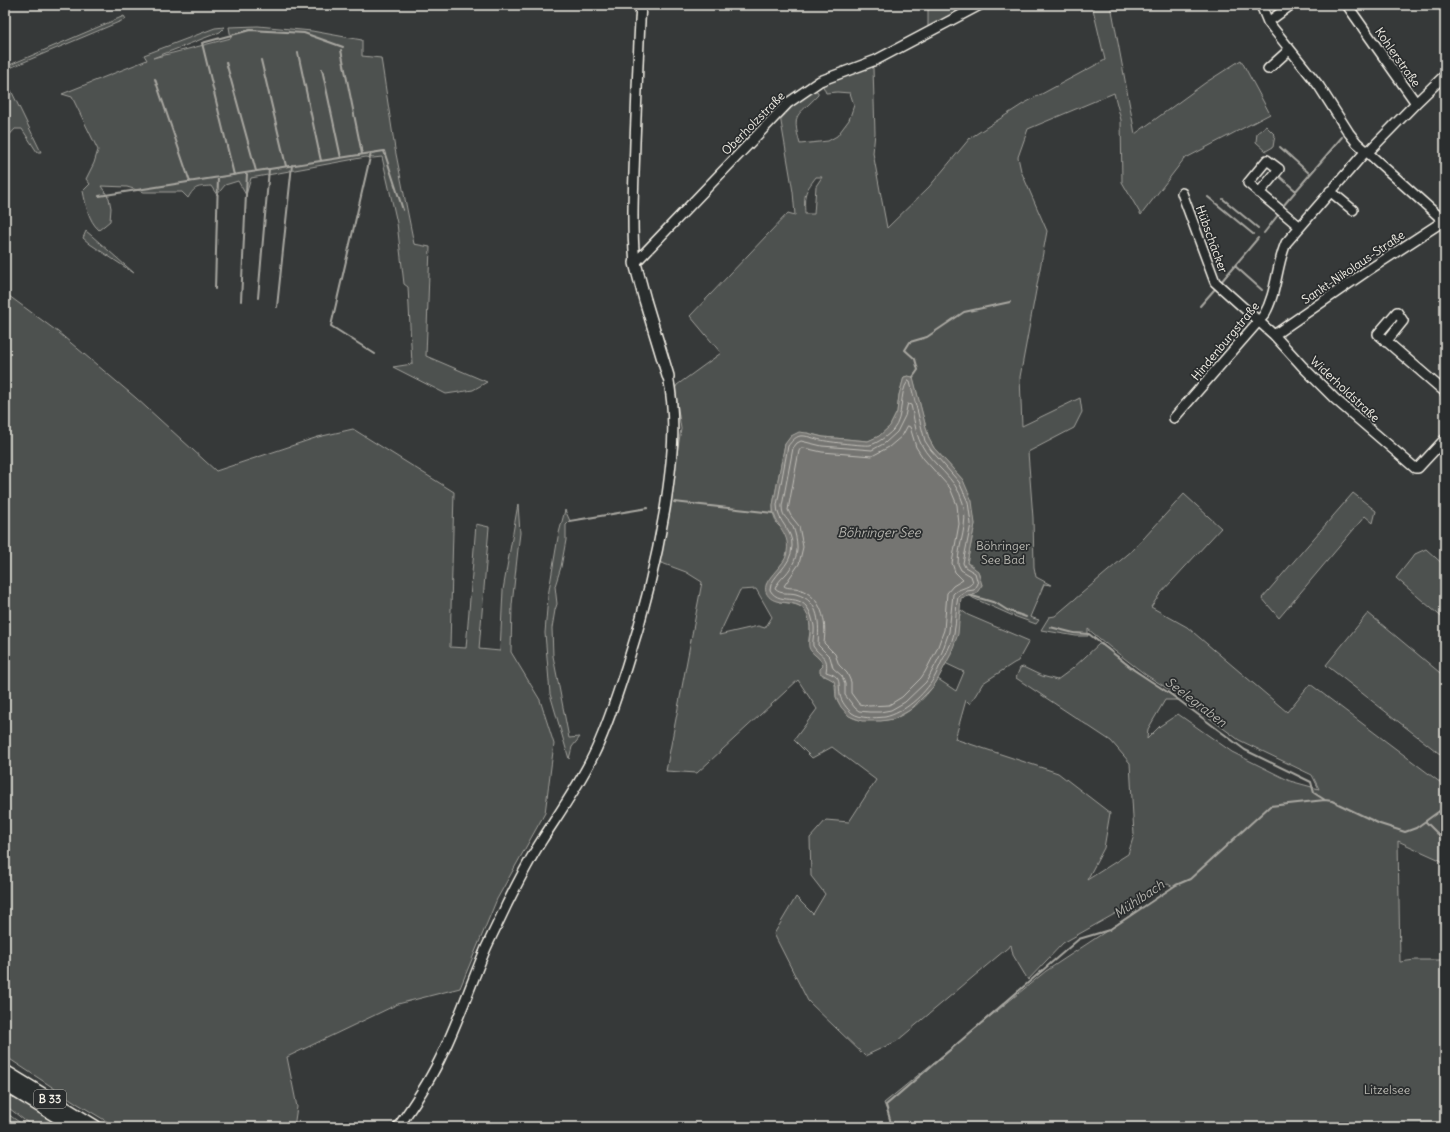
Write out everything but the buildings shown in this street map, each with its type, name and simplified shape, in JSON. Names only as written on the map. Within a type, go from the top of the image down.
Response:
[{"type":"highway","name":"B 33","points":[[5,1072],[95,1127]]},
{"type":"highway","name":"B 33","points":[[5,1084],[75,1127]]},
{"type":"main road","points":[[635,263],[644,300],[668,376]]},
{"type":"street","points":[[635,263],[632,235],[639,45],[642,5]]},
{"type":"street","name":"Oberholzstraße","points":[[635,263],[788,103],[802,92],[820,81],[876,60],[980,5]]},
{"type":"street","points":[[1261,5],[1268,22],[1319,86],[1349,133],[1366,151],[1445,221]]},
{"type":"street","points":[[1268,22],[1291,5]]},
{"type":"street","name":"Kohlerstraße","points":[[1347,5],[1416,102]]},
{"type":"street","points":[[1268,69],[1289,50]]},
{"type":"street","name":"Hindenburgstraße","points":[[1174,418],[1260,321],[1270,304],[1282,252],[1286,243],[1366,151],[1371,149],[1416,102],[1445,75]]},
{"type":"street","points":[[1330,191],[1353,210]]},
{"type":"street","points":[[1259,193],[1300,227]]},
{"type":"street","name":"Hübschäcker","points":[[1182,194],[1215,282],[1260,321]]},
{"type":"street","name":"Sankt-Nikolaus-Straße","points":[[1274,335],[1367,271],[1445,221]]},
{"type":"street","name":"Widerholdstraße","points":[[1260,321],[1303,367],[1335,398],[1412,467],[1418,468],[1445,439]]},
{"type":"street","points":[[1386,342],[1445,392]]},
{"type":"street","points":[[398,1127],[420,1094],[448,1042],[487,947],[516,886],[540,843],[584,774],[609,720],[635,641],[648,595],[662,522],[672,456],[674,430],[668,376]]},
{"type":"green space","points":[[928,5],[979,5],[928,32]]},
{"type":"green space","points":[[1092,5],[1111,5],[1135,134],[1205,83],[1241,60],[1270,114],[1184,159],[1141,215],[1122,182],[1121,120],[1114,93],[1028,129],[1018,157],[1021,171],[1047,231],[1020,377],[1022,426],[1080,398],[1082,412],[1074,428],[1028,452],[1033,518],[1034,567],[1036,577],[1051,585],[1044,584],[1030,617],[1039,620],[1036,624],[1011,615],[969,595],[976,593],[982,585],[973,566],[967,563],[975,524],[963,480],[934,448],[929,439],[913,378],[908,376],[904,377],[899,395],[897,412],[890,426],[880,436],[868,441],[823,437],[807,433],[785,444],[773,505],[773,513],[777,524],[785,532],[789,546],[786,558],[766,585],[779,602],[798,605],[806,611],[810,623],[810,646],[812,651],[823,663],[823,676],[833,680],[839,703],[850,716],[857,719],[874,721],[899,717],[918,703],[938,679],[956,691],[964,672],[945,663],[950,656],[961,610],[968,615],[1029,641],[1018,661],[983,683],[970,704],[966,700],[955,739],[1058,773],[1110,813],[1104,848],[1087,880],[1128,854],[1134,835],[1130,763],[1111,741],[1016,678],[1020,668],[1023,667],[1042,676],[1057,680],[1072,669],[1099,644],[1106,647],[1135,670],[1178,700],[1165,700],[1148,729],[1147,739],[1160,726],[1178,714],[1232,752],[1290,781],[1319,789],[1312,775],[1239,740],[1181,697],[1146,675],[1088,629],[1088,636],[1076,636],[1041,630],[1049,617],[1055,616],[1134,549],[1184,494],[1221,528],[1160,594],[1151,607],[1187,627],[1287,712],[1310,684],[1445,786],[1445,864],[1440,860],[1398,841],[1400,962],[1415,960],[1445,960],[1445,1127],[893,1127],[884,1103],[1046,971],[1173,887],[1168,884],[1063,943],[1028,980],[1013,955],[1011,945],[897,1041],[865,1056],[808,1001],[774,934],[796,897],[813,914],[825,894],[811,876],[810,838],[826,820],[849,822],[876,780],[832,747],[812,758],[794,740],[817,709],[798,680],[697,773],[666,771],[702,582],[686,572],[659,562],[681,429],[675,389],[677,385],[721,353],[690,316],[788,213],[795,215],[793,192],[780,116],[789,105],[813,89],[818,92],[818,95],[801,111],[796,120],[800,144],[828,141],[837,136],[849,120],[854,105],[850,93],[826,93],[823,86],[827,82],[870,65],[873,68],[875,133],[873,153],[887,228],[929,187],[970,138],[1023,104],[1105,60]],"holes":[[[816,177],[822,177],[816,186],[814,214],[805,214],[806,194]],[[756,589],[772,617],[765,628],[758,626],[719,635],[740,590]]]},
{"type":"green space","points":[[124,16],[126,19],[5,70],[5,67]]},
{"type":"green space","points":[[258,26],[312,31],[362,40],[362,56],[381,58],[395,149],[414,244],[430,247],[426,356],[487,382],[473,390],[446,394],[393,367],[412,364],[408,287],[404,284],[397,223],[382,157],[366,157],[251,178],[246,195],[238,181],[225,185],[217,195],[211,186],[197,188],[188,198],[182,192],[144,192],[127,187],[101,186],[109,198],[111,208],[110,221],[99,230],[92,222],[83,191],[90,184],[86,179],[94,163],[98,150],[72,97],[62,94],[147,60],[144,55],[215,28],[225,27],[220,32],[153,58],[231,38],[229,27]]},
{"type":"green space","points":[[5,78],[41,152],[37,152],[22,129],[15,129],[5,140]]},
{"type":"green space","points":[[1266,126],[1275,135],[1273,147],[1266,151],[1256,142],[1257,133]]},
{"type":"green space","points":[[86,231],[134,273],[83,238]]},
{"type":"green space","points":[[5,293],[58,332],[136,398],[216,471],[318,437],[353,429],[454,492],[450,647],[466,648],[476,524],[489,527],[479,649],[500,651],[503,590],[518,504],[520,533],[512,605],[511,652],[540,700],[554,744],[545,813],[497,899],[460,988],[398,1004],[287,1057],[297,1107],[294,1127],[116,1127],[5,1056]]},
{"type":"green space","points":[[1353,493],[1376,511],[1373,523],[1365,516],[1279,618],[1262,598]]},
{"type":"green space","points":[[565,510],[570,521],[566,525],[566,540],[561,567],[555,586],[557,604],[552,628],[553,656],[569,738],[580,737],[572,747],[569,759],[550,694],[545,633],[548,596],[558,537]]},
{"type":"green space","points":[[1426,549],[1445,566],[1445,620],[1396,578],[1415,554]]},
{"type":"green space","points":[[1368,613],[1445,677],[1445,758],[1326,665]]},
{"type":"green space","points":[[5,1091],[62,1127],[33,1127],[5,1105]]},
{"type":"green space","points":[[5,1112],[26,1127],[5,1127]]},
{"type":"water","name":"Böhringer See","points":[[904,377],[913,377],[929,439],[934,448],[963,480],[972,501],[975,524],[967,563],[978,571],[982,585],[976,594],[961,598],[958,634],[950,656],[933,687],[910,710],[894,719],[862,721],[849,716],[841,707],[836,697],[836,686],[834,681],[820,673],[820,669],[823,666],[821,660],[810,650],[809,647],[810,623],[806,612],[801,607],[792,603],[773,600],[766,592],[767,583],[784,560],[787,548],[787,541],[776,519],[773,505],[785,444],[791,436],[799,432],[823,437],[868,441],[879,436],[890,426],[897,412],[899,395]]},
{"type":"waterway","points":[[234,175],[202,43],[250,30],[304,33],[343,47]]},
{"type":"waterway","points":[[341,50],[362,154]]},
{"type":"waterway","points":[[298,53],[321,161]]},
{"type":"waterway","points":[[261,60],[286,166]]},
{"type":"waterway","points":[[226,62],[256,171]]},
{"type":"waterway","points":[[322,69],[341,158]]},
{"type":"waterway","points":[[155,79],[190,182]]},
{"type":"waterway","points":[[1283,206],[1342,137]]},
{"type":"waterway","points":[[1280,147],[1310,174]]},
{"type":"waterway","points":[[99,196],[384,151],[403,210]]},
{"type":"waterway","points":[[371,153],[331,326],[375,354]]},
{"type":"waterway","points":[[277,307],[292,165]]},
{"type":"waterway","points":[[258,298],[269,169]]},
{"type":"waterway","points":[[241,301],[247,173]]},
{"type":"waterway","points":[[1279,176],[1296,191]]},
{"type":"waterway","points":[[215,289],[218,177]]},
{"type":"waterway","points":[[1208,197],[1253,234]]},
{"type":"waterway","points":[[1223,199],[1258,228]]},
{"type":"waterway","points":[[1264,233],[1278,215]]},
{"type":"waterway","points":[[1221,282],[1258,238]]},
{"type":"waterway","points":[[1235,266],[1262,290]]},
{"type":"waterway","points":[[1200,306],[1214,290]]},
{"type":"waterway","points":[[913,377],[918,370],[915,359],[905,350],[910,342],[927,337],[964,312],[1010,302]]},
{"type":"waterway","points":[[674,502],[773,513]]},
{"type":"waterway","points":[[570,521],[648,508]]},
{"type":"waterway","name":"Seelegraben","points":[[969,595],[996,603],[1007,610],[1026,617]]},
{"type":"waterway","name":"Seelegraben","points":[[1050,627],[1074,633],[1089,634],[1134,670],[1172,695],[1245,750],[1311,782],[1314,793],[1325,800]]},
{"type":"waterway","name":"Mühlbach","points":[[892,1127],[886,1105],[1079,939],[1109,930],[1176,885],[1190,879],[1270,806],[1325,800],[1332,801],[1380,824],[1405,832],[1416,828],[1445,807]]},
{"type":"waterway","points":[[1426,822],[1445,841]]},
{"type":"park label","name":"Böhringer See Bad","points":[[1003,552]]},
{"type":"park label","name":"Litzelsee","points":[[1387,1089]]}]
